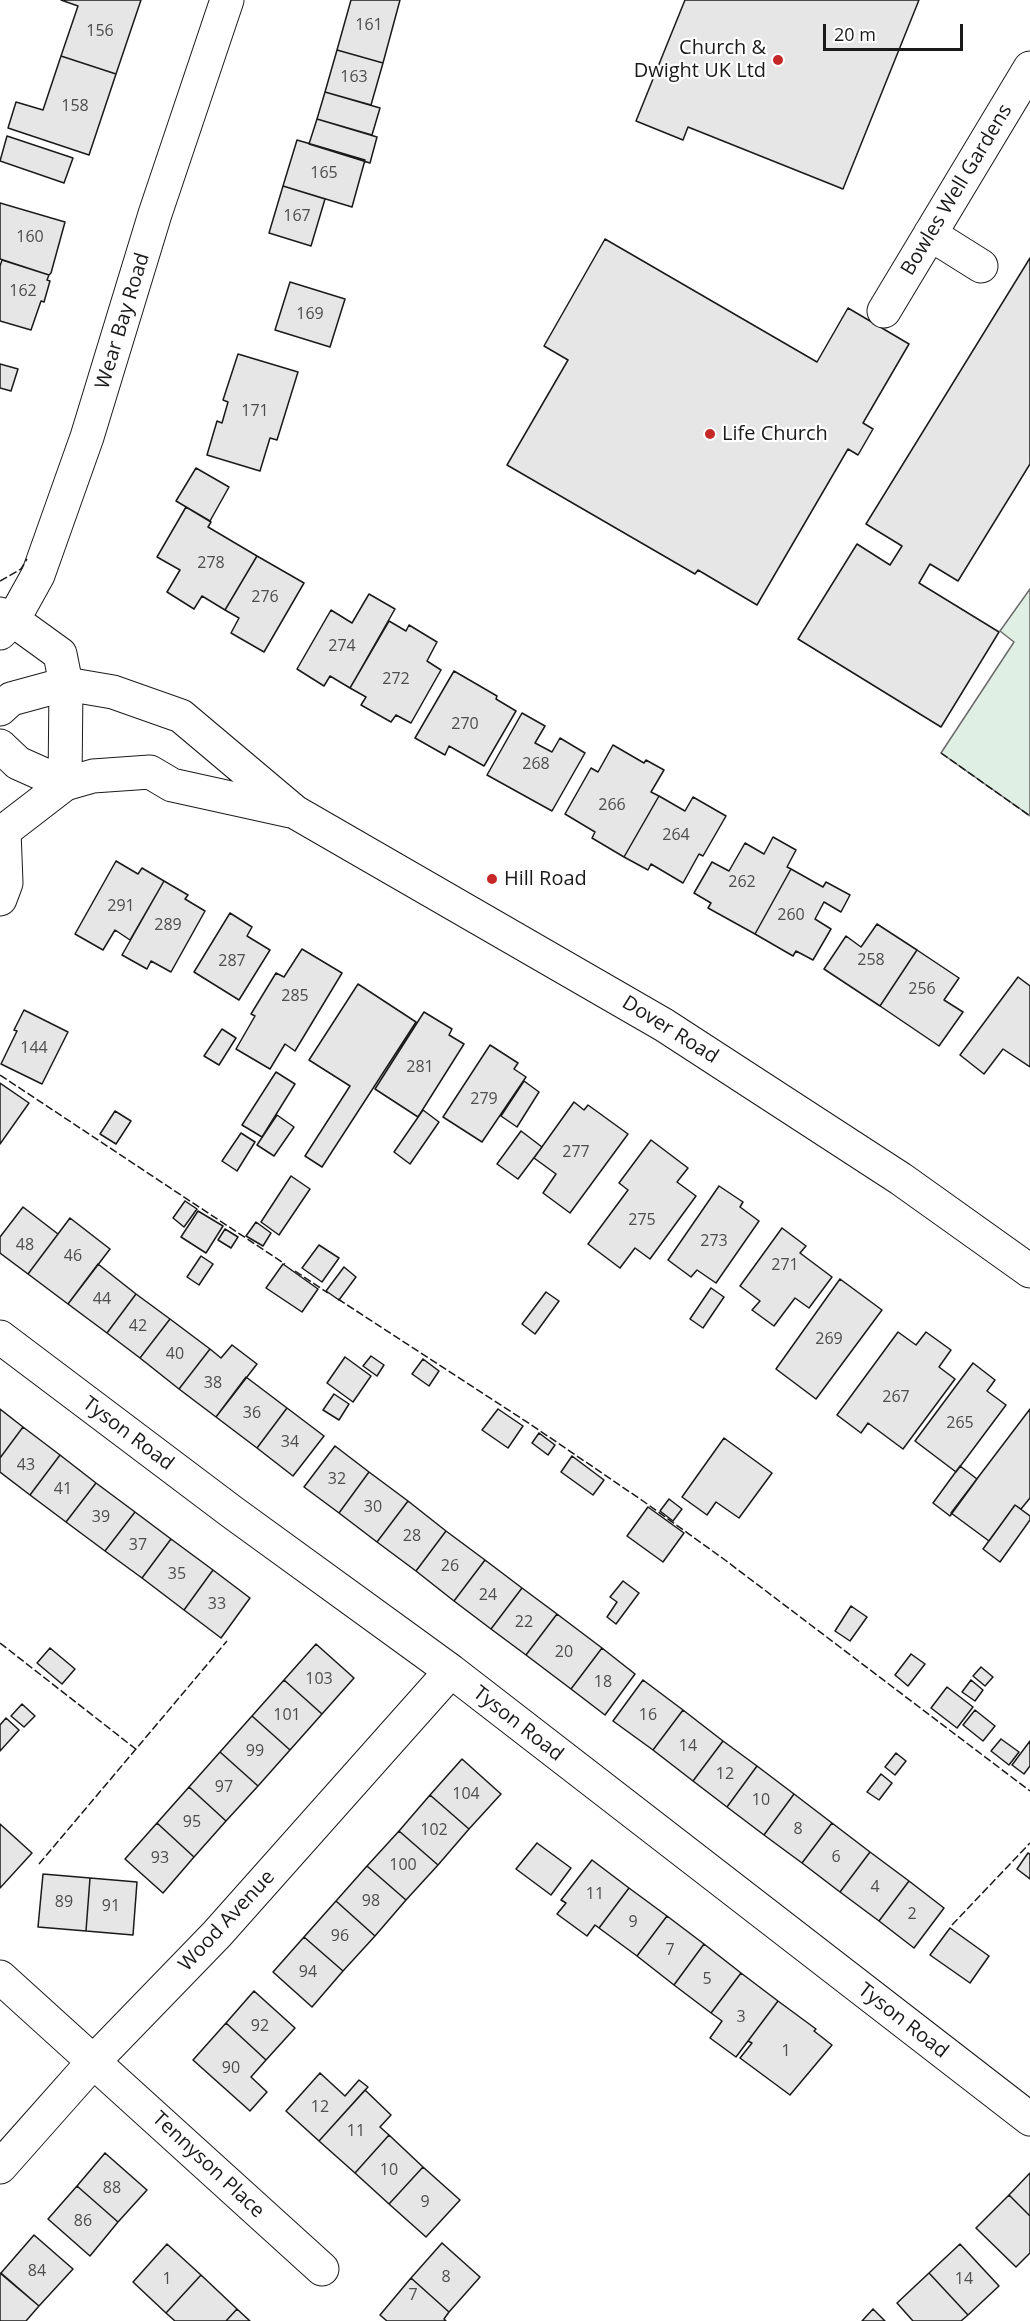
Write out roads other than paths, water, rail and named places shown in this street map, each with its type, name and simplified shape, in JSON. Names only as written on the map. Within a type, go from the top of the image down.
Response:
[{"type":"street","name":"Wear Bay Road","points":[[4,622],[38,576],[87,437],[155,214],[227,0]]},
{"type":"street","name":"Bowles Well Gardens","points":[[884,311],[1030,68]]},
{"type":"street","points":[[930,234],[981,267]]},
{"type":"street","points":[[4,622],[60,654],[66,684],[65,784]]},
{"type":"street","points":[[0,709],[11,699],[66,684],[113,692],[181,716],[295,812]]},
{"type":"street","points":[[0,746],[18,763],[65,784]]},
{"type":"street","points":[[0,899],[6,883],[2,834],[65,784],[93,776],[150,772],[172,785],[295,812]]},
{"type":"street","name":"Dover Road","points":[[295,812],[664,1024],[901,1179],[1030,1271]]},
{"type":"street","name":"Tyson Road","points":[[0,1337],[232,1512],[450,1671],[1030,2119]]},
{"type":"street","name":"Wood Avenue","points":[[0,2167],[94,2061],[217,1934],[450,1671]]},
{"type":"street","name":"Tennyson Place","points":[[0,1977],[321,2269]]},
{"type":"place","name":"Church & Dwight UK Ltd","points":[[778,60]]},
{"type":"place","name":"Life Church","points":[[710,434]]},
{"type":"place","name":"Hill Road","points":[[492,879]]}]
